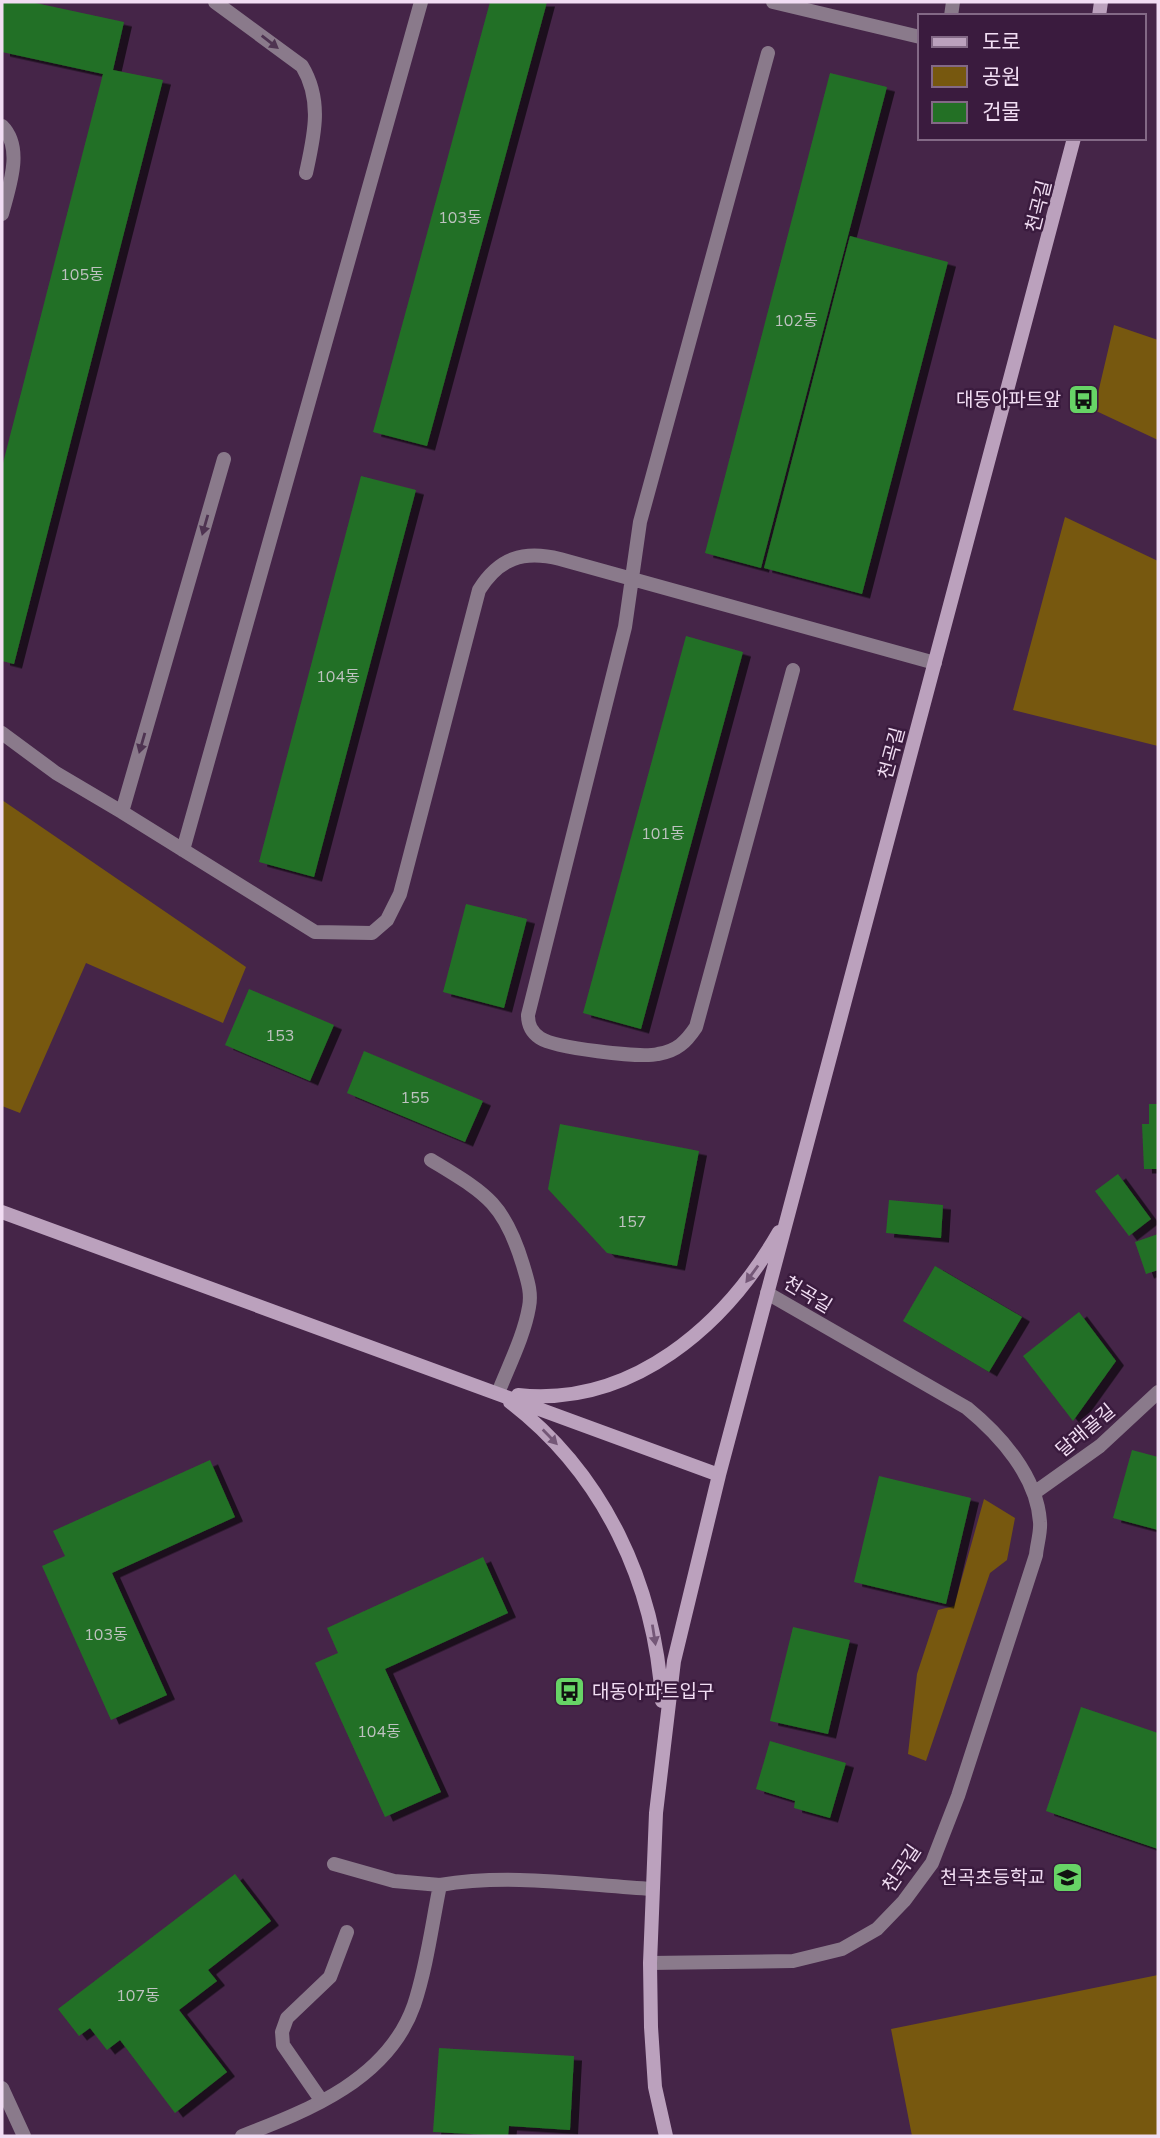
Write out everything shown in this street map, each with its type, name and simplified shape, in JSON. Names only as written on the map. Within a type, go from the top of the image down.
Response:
[{"type":"street","points":[[215,2],[302,66],[310,81],[316,104],[315,133],[306,173]]},
{"type":"street","points":[[183,849],[421,2]]},
{"type":"street","points":[[773,2],[918,37]]},
{"type":"street","points":[[768,53],[640,522],[625,627],[528,1015],[528,1025],[537,1037],[570,1047],[656,1055],[685,1044],[696,1027],[793,670]]},
{"type":"street","points":[[2,125],[10,139],[13,162],[2,214]]},
{"type":"street","name":"천곡길","points":[[650,1963],[793,1961],[842,1949],[877,1929],[904,1901],[932,1863],[988,1706],[1036,1555],[1040,1522],[1034,1493],[993,1429],[967,1408],[767,1293],[1073,140]]},
{"type":"street","points":[[122,812],[224,459]]},
{"type":"street","points":[[2,733],[56,773],[316,932],[372,933],[387,920],[400,894],[479,590],[499,565],[533,555],[548,556],[935,663]]},
{"type":"street","points":[[431,1160],[480,1191],[502,1212],[513,1233],[531,1290],[523,1328],[498,1393]]},
{"type":"street","points":[[2,1212],[719,1475]]},
{"type":"street","points":[[498,1393],[540,1397],[578,1394],[613,1385],[648,1368],[714,1319],[763,1259],[788,1216]]},
{"type":"street","points":[[666,2136],[655,2087],[650,1963],[652,1889],[664,1731],[674,1661],[767,1293]]},
{"type":"street","name":"달래골길","points":[[1034,1493],[1100,1446],[1158,1392]]},
{"type":"street","points":[[498,1393],[536,1422],[564,1451],[596,1496],[638,1573],[654,1632],[664,1731]]},
{"type":"street","points":[[334,1864],[394,1881],[440,1885],[474,1879],[504,1879],[652,1889]]},
{"type":"street","points":[[242,2136],[284,2120],[379,2064],[404,2027],[419,1987],[440,1885]]},
{"type":"street","points":[[321,2100],[283,2046],[282,2032],[287,2018],[330,1977],[347,1932]]},
{"type":"street","points":[[2,2088],[24,2136]]},
{"type":"green space","points":[[1114,325],[1158,340],[1158,440],[1094,410]]},
{"type":"green space","points":[[1065,517],[1158,561],[1158,746],[1013,710]]},
{"type":"green space","points":[[2,800],[246,967],[223,1023],[86,963],[20,1113],[2,1106]]},
{"type":"green space","points":[[984,1499],[1015,1518],[1007,1560],[990,1573],[926,1761],[908,1754],[917,1674],[938,1610],[954,1606]]},
{"type":"green space","points":[[1158,1975],[1158,2136],[912,2136],[891,2029]]},
{"type":"building","points":[[2,2],[31,2],[124,22],[113,70],[163,80],[14,664],[2,661],[2,467],[103,74],[2,52]]},
{"type":"building","points":[[490,2],[547,2],[427,446],[373,432]]},
{"type":"building","points":[[830,73],[887,87],[761,568],[705,553]]},
{"type":"building","points":[[850,236],[948,262],[862,594],[764,568]]},
{"type":"building","points":[[361,476],[416,490],[314,877],[259,862]]},
{"type":"building","points":[[686,636],[743,652],[641,1029],[583,1013]]},
{"type":"building","points":[[466,904],[527,919],[504,1008],[443,992]]},
{"type":"building","points":[[249,989],[334,1025],[310,1081],[225,1045]]},
{"type":"building","points":[[364,1051],[483,1101],[465,1142],[347,1093]]},
{"type":"building","points":[[1149,1104],[1158,1104],[1158,1169],[1144,1169],[1142,1124],[1149,1124]]},
{"type":"building","points":[[560,1124],[699,1151],[677,1266],[607,1253],[548,1189]]},
{"type":"building","points":[[1118,1174],[1151,1219],[1129,1236],[1095,1191]]},
{"type":"building","points":[[889,1200],[943,1205],[941,1238],[886,1233]]},
{"type":"building","points":[[1158,1234],[1158,1270],[1146,1274],[1135,1242]]},
{"type":"building","points":[[935,1266],[1022,1317],[989,1372],[903,1321]]},
{"type":"building","points":[[1079,1312],[1116,1361],[1073,1421],[1023,1356]]},
{"type":"building","points":[[1132,1450],[1158,1457],[1158,1530],[1113,1518]]},
{"type":"building","points":[[210,1460],[235,1517],[112,1573],[167,1695],[111,1720],[42,1566],[65,1556],[53,1531]]},
{"type":"building","points":[[879,1476],[971,1498],[946,1604],[854,1582]]},
{"type":"building","points":[[483,1557],[508,1613],[385,1669],[441,1792],[385,1817],[315,1663],[338,1653],[327,1628]]},
{"type":"building","points":[[793,1627],[850,1640],[828,1734],[770,1721]]},
{"type":"building","points":[[1081,1707],[1158,1733],[1158,1849],[1046,1811]]},
{"type":"building","points":[[770,1741],[846,1763],[830,1818],[794,1808],[795,1801],[756,1789]]},
{"type":"building","points":[[235,1874],[271,1921],[208,1970],[217,1981],[179,2010],[227,2072],[175,2113],[120,2040],[107,2050],[90,2028],[79,2036],[58,2009]]},
{"type":"building","points":[[439,2048],[574,2056],[570,2130],[509,2126],[508,2136],[433,2132]]},
{"type":"place","name":"대동아파트앞","points":[[1084,399]]},
{"type":"place","name":"대동아파트입구","points":[[569,1691]]},
{"type":"place","name":"천곡초등학교","points":[[1068,1877]]}]
